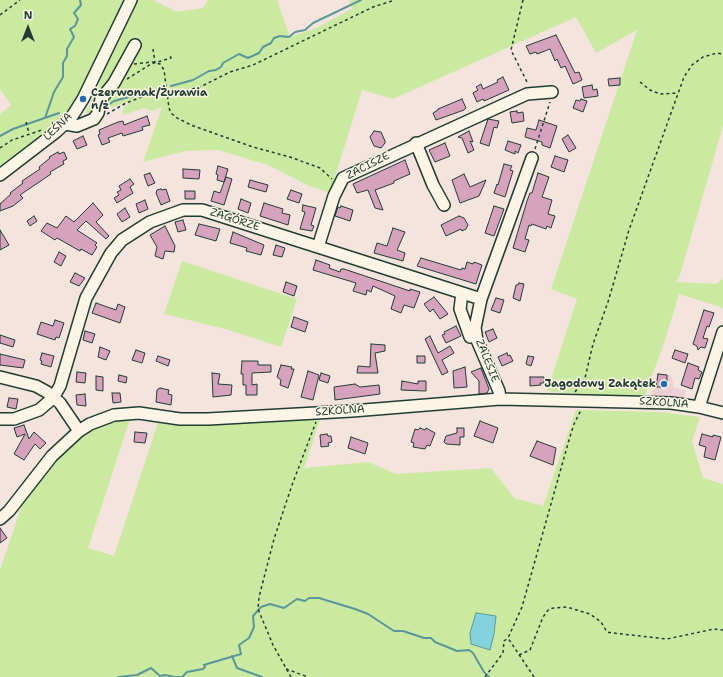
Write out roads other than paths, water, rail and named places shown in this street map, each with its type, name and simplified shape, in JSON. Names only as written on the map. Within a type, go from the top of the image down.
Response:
[{"type":"street","name":"LEŚNA","points":[[0,176],[65,124],[83,99],[131,0]]},
{"type":"street","points":[[65,124],[78,126],[94,119],[98,113],[101,99],[135,45]]},
{"type":"street","name":"ZACISZE","points":[[318,247],[339,185],[343,178],[416,143],[527,94],[552,92]]},
{"type":"street","points":[[416,143],[433,185],[444,205]]},
{"type":"street","points":[[482,300],[532,158]]},
{"type":"street","name":"ZAGÓRZE","points":[[0,419],[14,419],[39,410],[53,398],[60,386],[86,298],[111,253],[122,240],[150,222],[183,210],[202,210],[482,300]]},
{"type":"street","points":[[462,293],[460,309],[470,337]]},
{"type":"street","name":"ZALESIE","points":[[482,300],[475,328],[477,340],[499,391],[500,399]]},
{"type":"street","points":[[699,407],[723,332]]},
{"type":"street","points":[[0,377],[36,386],[62,406],[78,431]]},
{"type":"street","name":"SZKOLNA","points":[[0,519],[52,456],[78,431],[101,419],[128,413],[201,419],[316,413],[500,399],[579,403],[671,403],[699,407],[723,413]]},
{"type":"water","points":[[476,613],[496,616],[490,650],[471,644],[470,633]]},
{"type":"waterway","points":[[45,118],[54,92],[63,77],[63,63],[67,56],[67,49],[74,37],[70,29],[75,26],[78,19],[74,13],[81,5],[80,0]]},
{"type":"waterway","points":[[171,86],[193,80],[209,71],[216,70],[221,67],[223,63],[239,54],[248,58],[259,53],[263,47],[271,43],[274,38],[280,36],[289,37],[295,32],[305,30],[313,23],[361,0]]},
{"type":"waterway","points":[[105,107],[114,101],[163,88]]},
{"type":"waterway","points":[[0,136],[13,129],[59,113]]},
{"type":"waterway","points":[[176,677],[182,677],[187,672],[203,669],[205,667],[204,665],[241,654],[239,645],[249,638],[254,627],[253,616],[261,607],[270,604],[284,608],[297,599],[305,601],[309,598],[319,598],[368,614],[394,631],[403,631],[424,638],[431,638],[435,642],[457,651],[469,650],[473,653],[484,672],[489,677]]},
{"type":"waterway","points":[[232,656],[237,668],[262,677]]},
{"type":"waterway","points":[[118,677],[137,675],[151,668],[160,676],[165,675],[175,677]]},
{"type":"place","name":"Czerwonak/Żurawia n/ż","points":[[83,99]]},
{"type":"place","name":"Jagodowy Zakątek","points":[[664,384]]}]
